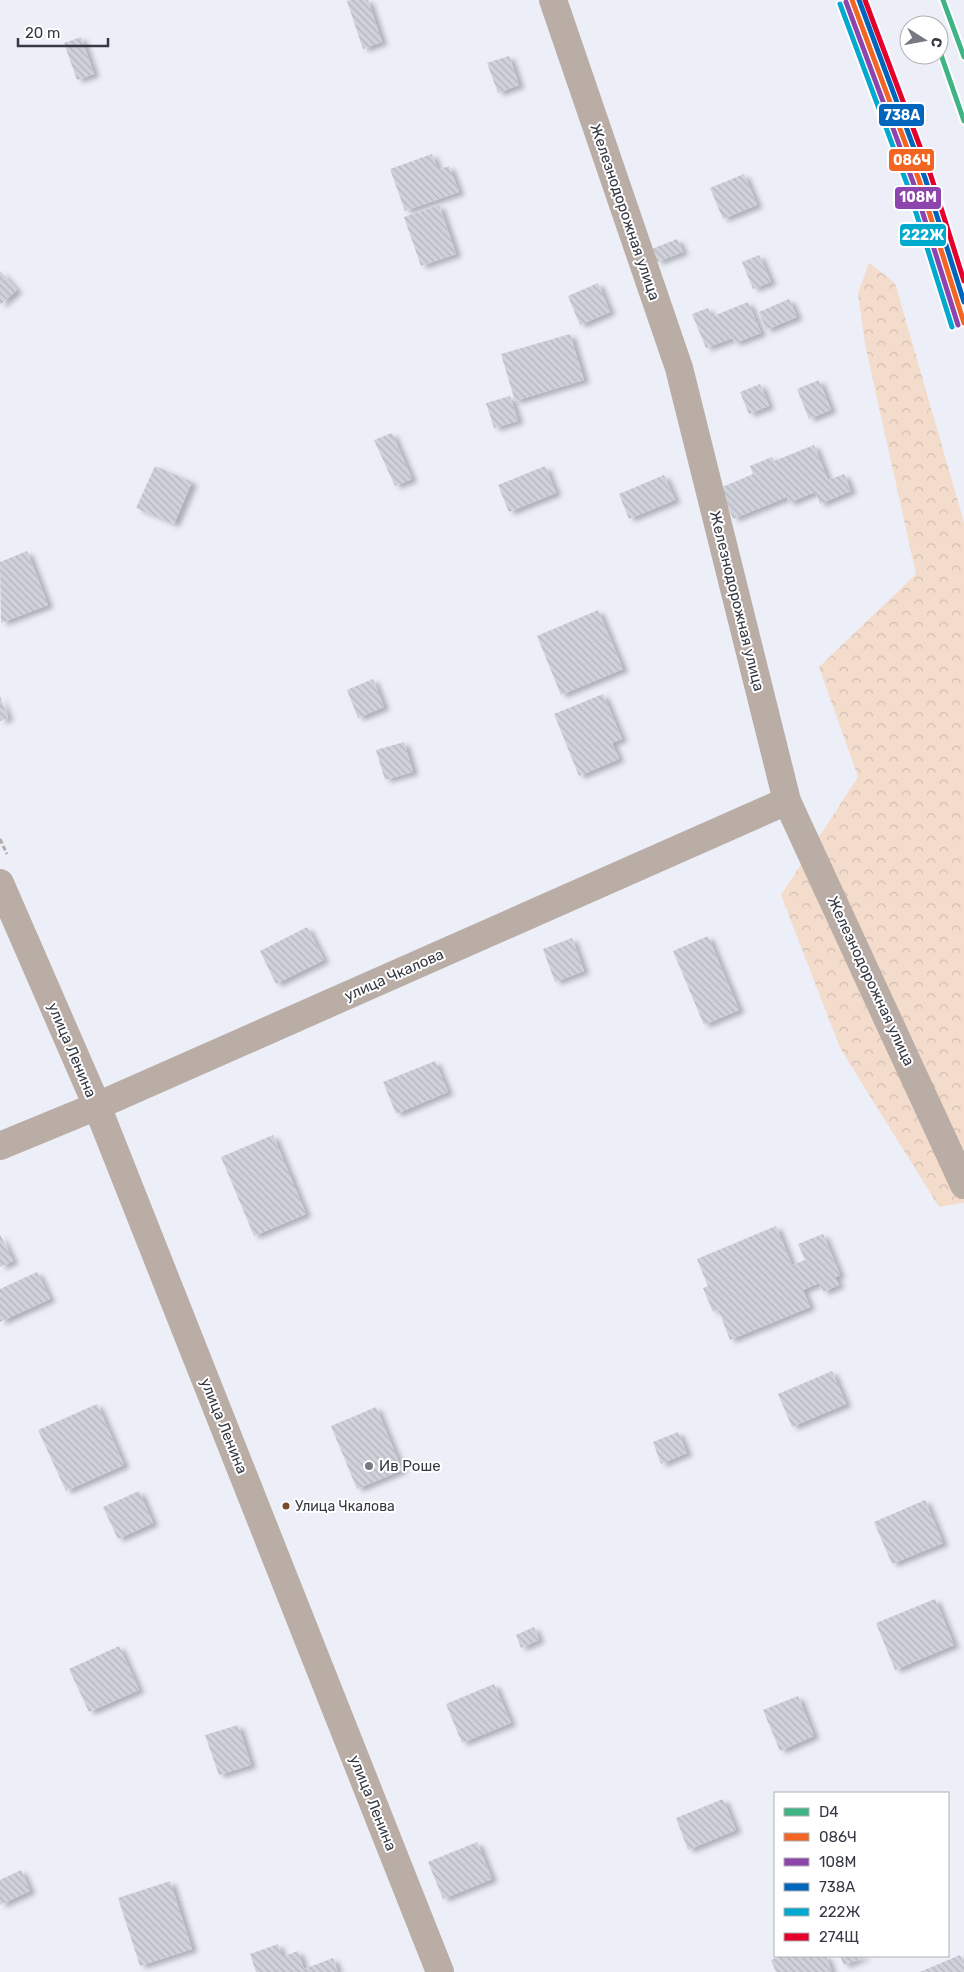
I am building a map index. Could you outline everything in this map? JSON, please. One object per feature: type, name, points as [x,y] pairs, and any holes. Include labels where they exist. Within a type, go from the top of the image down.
[{"type":"street","name":"Железнодорожная улица","points":[[553,0],[679,368],[787,802],[964,1185]]},
{"type":"street","name":"улица Чкалова","points":[[0,1146],[97,1106],[787,802]]},
{"type":"street","name":"улица Ленина","points":[[0,883],[97,1106],[440,1972]]},
{"type":"green space","points":[[869,263],[895,283],[964,522],[964,1203],[939,1207],[840,1048],[781,895],[858,777],[819,667],[916,574],[865,344],[858,293]]},
{"type":"building","points":[[368,0],[382,42],[363,49],[347,1]]},
{"type":"building","points":[[81,37],[94,74],[77,80],[64,43]]},
{"type":"building","points":[[509,56],[519,85],[498,93],[487,63]]},
{"type":"building","points":[[432,154],[438,170],[449,166],[459,192],[405,211],[390,169]]},
{"type":"building","points":[[744,174],[757,205],[723,219],[710,188]]},
{"type":"building","points":[[439,205],[456,254],[421,266],[404,217]]},
{"type":"building","points":[[677,239],[683,252],[657,262],[652,249]]},
{"type":"building","points":[[759,255],[771,282],[753,289],[742,262]]},
{"type":"building","points":[[0,271],[17,290],[0,305]]},
{"type":"building","points":[[598,283],[610,312],[580,325],[568,296]]},
{"type":"building","points":[[789,299],[797,317],[766,330],[759,312]]},
{"type":"building","points":[[748,302],[761,333],[735,343],[733,338],[706,348],[692,314],[708,308],[711,317]]},
{"type":"building","points":[[570,334],[584,380],[515,401],[501,354]]},
{"type":"building","points":[[819,380],[831,410],[809,419],[797,389]]},
{"type":"building","points":[[760,384],[769,406],[749,414],[740,392]]},
{"type":"building","points":[[510,396],[518,421],[494,428],[486,403]]},
{"type":"building","points":[[392,433],[412,479],[395,486],[374,440]]},
{"type":"building","points":[[814,445],[828,480],[844,474],[851,491],[820,504],[815,492],[789,503],[787,497],[733,519],[720,488],[753,474],[750,466],[772,457],[774,461]]},
{"type":"building","points":[[155,466],[192,482],[174,524],[136,508]]},
{"type":"building","points":[[545,466],[556,493],[509,512],[498,485]]},
{"type":"building","points":[[664,475],[675,500],[629,519],[619,494]]},
{"type":"building","points":[[27,551],[48,605],[1,623],[0,562]]},
{"type":"building","points":[[598,610],[623,669],[561,695],[537,636]]},
{"type":"building","points":[[373,679],[384,707],[358,718],[347,690]]},
{"type":"building","points":[[603,694],[622,739],[612,743],[619,759],[579,776],[554,714]]},
{"type":"building","points":[[0,696],[8,718],[0,721]]},
{"type":"building","points":[[404,742],[413,772],[385,780],[376,750]]},
{"type":"building","points":[[307,927],[324,960],[276,984],[260,951]]},
{"type":"building","points":[[708,936],[739,1010],[704,1025],[673,951]]},
{"type":"building","points":[[572,938],[584,971],[555,982],[543,949]]},
{"type":"building","points":[[435,1061],[448,1092],[396,1114],[383,1082]]},
{"type":"building","points":[[273,1135],[306,1214],[254,1236],[221,1157]]},
{"type":"building","points":[[776,1226],[792,1265],[805,1260],[798,1244],[823,1234],[840,1275],[835,1277],[839,1285],[823,1292],[819,1283],[803,1290],[810,1307],[730,1340],[718,1309],[713,1312],[703,1288],[708,1286],[697,1259]]},
{"type":"building","points":[[0,1234],[13,1261],[0,1267]]},
{"type":"building","points":[[37,1272],[50,1299],[0,1322],[0,1289]]},
{"type":"building","points":[[832,1371],[846,1404],[792,1427],[778,1394]]},
{"type":"building","points":[[97,1404],[124,1465],[66,1491],[38,1430]]},
{"type":"building","points":[[376,1407],[402,1470],[357,1489],[331,1426]]},
{"type":"building","points":[[678,1432],[687,1453],[661,1464],[653,1442]]},
{"type":"building","points":[[139,1491],[153,1523],[118,1539],[103,1507]]},
{"type":"building","points":[[925,1500],[943,1543],[892,1564],[874,1522]]},
{"type":"building","points":[[935,1599],[954,1645],[895,1670],[876,1623]]},
{"type":"building","points":[[534,1627],[539,1640],[521,1648],[516,1635]]},
{"type":"building","points":[[119,1646],[139,1690],[89,1712],[69,1669]]},
{"type":"building","points":[[494,1684],[511,1723],[462,1743],[446,1704]]},
{"type":"building","points":[[798,1696],[814,1736],[780,1751],[763,1710]]},
{"type":"building","points":[[238,1725],[251,1765],[219,1775],[205,1735]]},
{"type":"building","points":[[723,1799],[736,1830],[688,1850],[676,1818]]},
{"type":"building","points":[[477,1842],[492,1879],[443,1899],[428,1862]]},
{"type":"building","points":[[21,1870],[30,1891],[0,1905],[0,1880]]},
{"type":"building","points":[[170,1881],[192,1949],[140,1966],[118,1898]]},
{"type":"building","points":[[278,1944],[282,1957],[298,1951],[304,1969],[333,1958],[338,1972],[256,1972],[250,1954]]},
{"type":"building","points":[[960,1955],[964,1964],[964,1972],[920,1972]]},
{"type":"building","points":[[778,1957],[826,1957],[832,1972],[776,1972],[771,1960]]},
{"type":"building","points":[[840,1957],[864,1957],[844,1965]]},
{"type":"transit line","name":"086Ч","points":[[852,0],[919,180],[964,323]]},
{"type":"transit line","name":"738А","points":[[859,0],[925,178],[964,302]]},
{"type":"transit line","name":"274Щ","points":[[865,0],[931,176],[964,281]]},
{"type":"transit line","name":"D4","points":[[943,0],[964,57]]},
{"type":"transit line","name":"108М","points":[[846,2],[913,182],[958,325]]},
{"type":"transit line","name":"222Ж","points":[[840,4],[907,184],[952,327]]},
{"type":"transit line","name":"D4","points":[[945,65],[964,121]]},
{"type":"place","name":"Ив Роше","points":[[369,1466]]},
{"type":"place","name":"Улица Чкалова","points":[[286,1506]]}]
